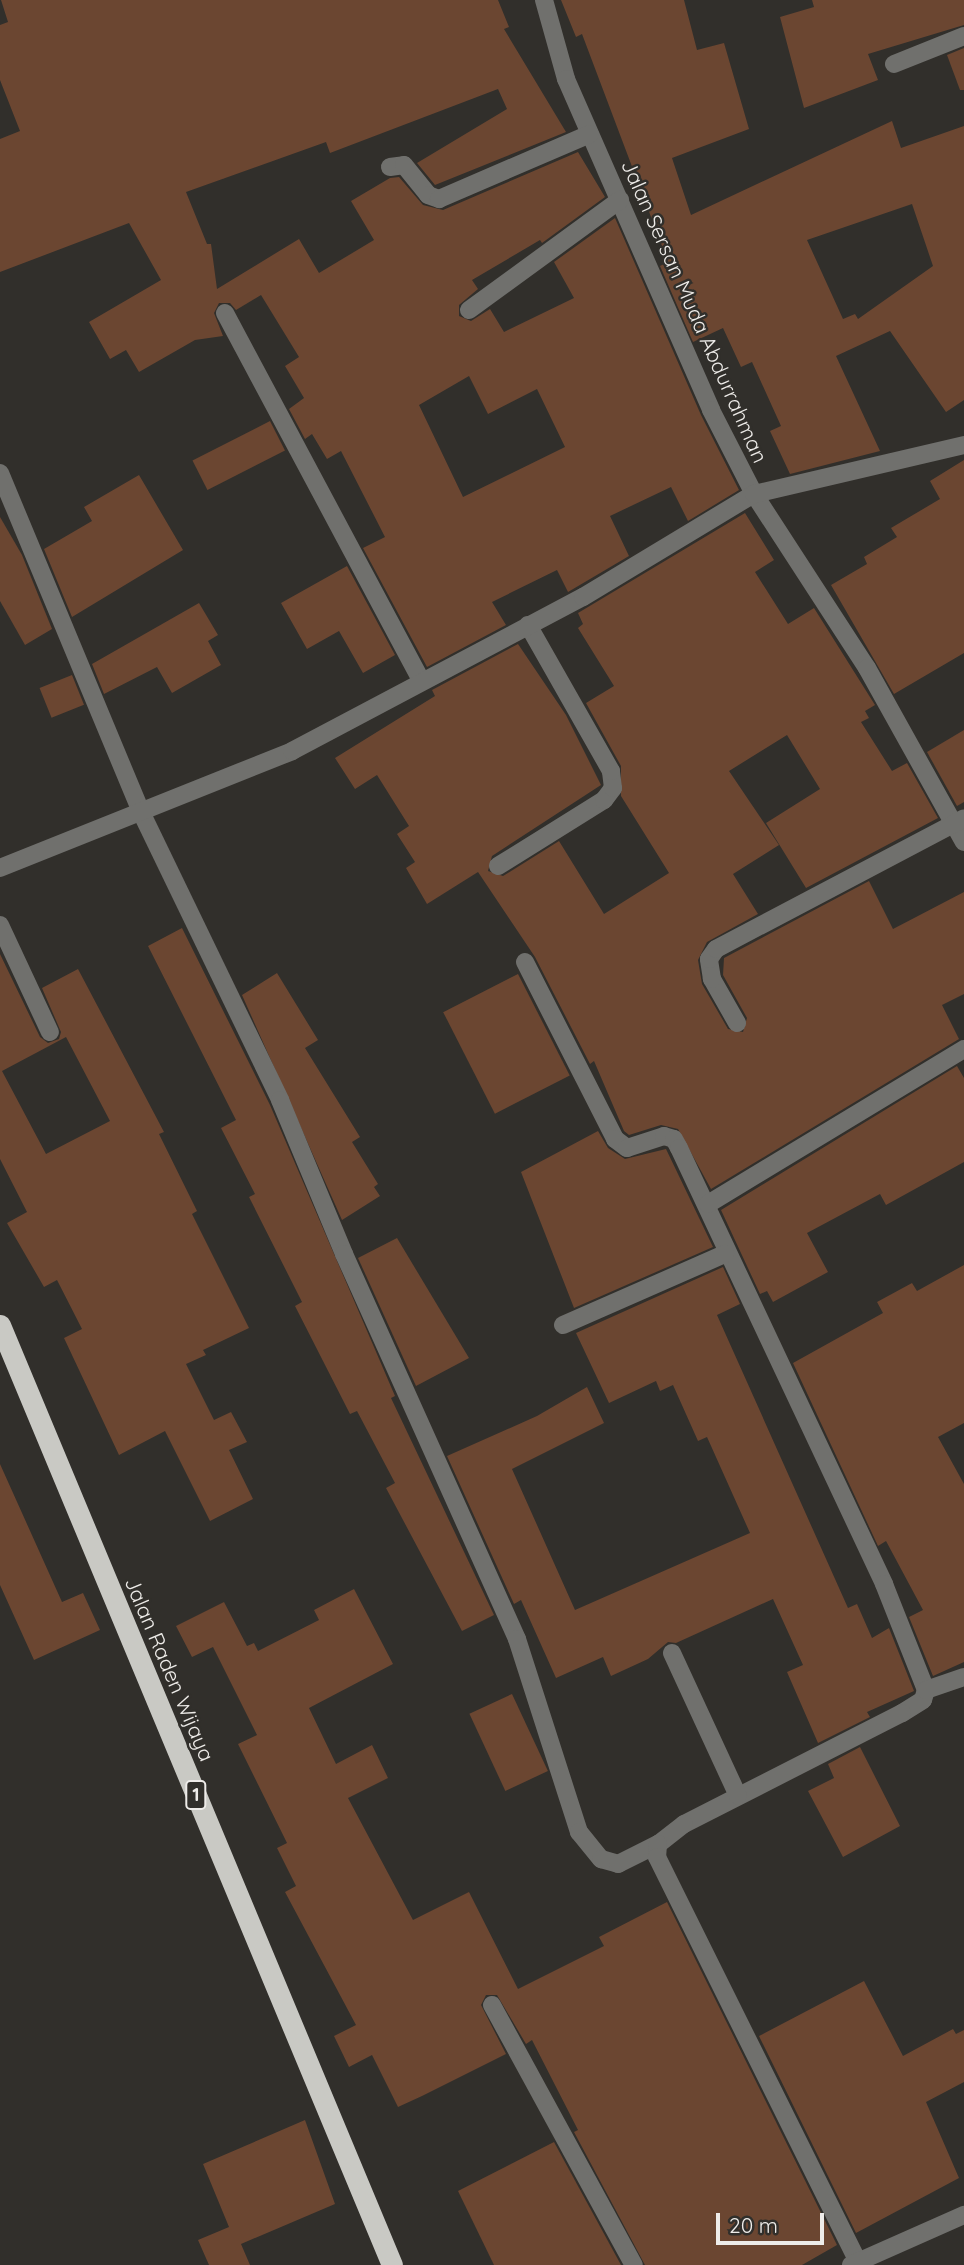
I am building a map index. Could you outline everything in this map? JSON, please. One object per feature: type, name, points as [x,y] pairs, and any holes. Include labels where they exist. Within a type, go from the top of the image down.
[{"type":"highway","name":"Jalan Raden Wijaya","points":[[0,1325],[393,2265]]},
{"type":"street","name":"Jalan Sersan Muda Abdurrahman","points":[[544,0],[566,79],[711,411],[754,494],[867,668],[959,820],[964,842]]},
{"type":"street","points":[[894,64],[964,36]]},
{"type":"street","points":[[390,167],[404,165],[428,195],[439,199],[590,134]]},
{"type":"street","points":[[469,310],[620,200]]},
{"type":"street","points":[[225,313],[421,680]]},
{"type":"street","points":[[0,868],[292,751],[421,680],[583,597],[754,494],[964,445]]},
{"type":"street","points":[[0,473],[141,812],[263,1070],[280,1100],[344,1254],[517,1639],[579,1832],[601,1859],[618,1864],[658,1844],[738,1796],[902,1713],[923,1700],[926,1690],[884,1584],[725,1254],[708,1204],[674,1139],[664,1136],[627,1148],[615,1139],[525,962]]},
{"type":"street","points":[[498,866],[604,800],[613,788],[611,771],[528,625]]},
{"type":"street","points":[[737,1023],[712,979],[709,959],[716,949],[959,820]]},
{"type":"street","points":[[0,925],[50,1032]]},
{"type":"street","points":[[708,1204],[964,1049]]},
{"type":"street","points":[[563,1325],[725,1254]]},
{"type":"street","points":[[672,1653],[738,1796]]},
{"type":"street","points":[[926,1690],[964,1676]]},
{"type":"street","points":[[658,1844],[657,1857],[855,2264],[964,2215]]},
{"type":"street","points":[[492,2005],[634,2265]]},
{"type":"building","points":[[1,0],[498,0],[509,27],[504,29],[566,132],[435,185],[417,163],[507,109],[498,89],[330,153],[326,142],[186,192],[207,244],[211,244],[217,289],[299,239],[319,273],[374,240],[351,201],[390,178],[399,177],[423,205],[443,210],[578,152],[605,197],[542,243],[540,240],[472,280],[478,289],[459,305],[459,316],[471,321],[490,309],[504,332],[574,298],[554,262],[615,218],[701,415],[739,490],[688,521],[671,487],[610,516],[629,556],[568,592],[557,570],[492,602],[506,625],[427,667],[363,548],[385,537],[341,451],[327,459],[312,434],[305,439],[289,409],[304,398],[285,366],[299,357],[261,295],[236,310],[230,303],[219,303],[214,313],[223,336],[195,340],[139,372],[126,350],[110,359],[89,322],[161,280],[129,223],[0,272],[0,139],[20,131],[0,80],[0,25],[8,22]],"holes":[[[469,376],[488,414],[537,389],[565,447],[463,497],[419,405]]]},
{"type":"building","points":[[561,0],[684,0],[697,50],[724,43],[749,129],[672,158],[691,215],[892,121],[901,148],[964,126],[964,400],[946,412],[890,331],[836,356],[880,451],[790,474],[770,431],[781,426],[752,362],[741,367],[723,328],[693,342],[660,266],[668,262],[582,34],[576,37]],"holes":[[[912,204],[933,266],[858,319],[855,314],[843,319],[807,240]]]},
{"type":"building","points":[[812,0],[964,0],[964,25],[868,54],[878,80],[804,108],[780,17],[814,7]]},
{"type":"building","points":[[964,48],[964,90],[960,90],[947,55]]},
{"type":"building","points":[[270,421],[285,450],[207,490],[192,460]]},
{"type":"building","points":[[964,460],[964,653],[894,694],[831,585],[867,564],[864,557],[897,537],[891,528],[940,499],[930,481]]},
{"type":"building","points":[[139,475],[183,550],[72,617],[44,549],[92,521],[84,507]]},
{"type":"building","points":[[745,513],[774,560],[755,572],[788,624],[814,608],[875,705],[865,711],[869,718],[861,722],[892,771],[907,763],[938,818],[806,888],[766,823],[820,789],[787,735],[729,771],[779,845],[733,874],[758,914],[707,942],[698,960],[702,984],[728,1029],[743,1032],[747,1018],[723,975],[724,958],[869,881],[893,929],[964,892],[964,994],[942,1005],[959,1039],[711,1189],[678,1129],[661,1125],[629,1135],[624,1131],[594,1061],[590,1064],[535,957],[478,872],[427,904],[406,868],[415,862],[397,834],[409,826],[377,775],[355,789],[335,758],[435,696],[432,690],[518,644],[566,715],[601,785],[492,856],[488,871],[503,876],[559,841],[604,914],[669,873],[621,796],[621,766],[586,703],[614,686],[578,628],[583,624],[578,613]]},
{"type":"building","points":[[0,517],[22,555],[52,629],[25,645],[0,601]]},
{"type":"building","points":[[347,566],[395,655],[363,673],[339,631],[307,649],[281,603]]},
{"type":"building","points":[[199,603],[218,635],[208,641],[221,665],[172,693],[157,667],[104,694],[92,664]]},
{"type":"building","points":[[72,675],[84,705],[52,718],[40,688]]},
{"type":"building","points":[[964,730],[964,802],[957,806],[927,752]]},
{"type":"building","points":[[182,928],[270,1105],[395,1396],[391,1398],[494,1615],[462,1631],[386,1488],[395,1483],[357,1411],[350,1414],[295,1306],[302,1302],[249,1197],[255,1194],[221,1128],[236,1120],[148,946]]},
{"type":"building","points":[[0,954],[40,1037],[48,1043],[59,1039],[61,1032],[42,988],[78,969],[164,1132],[159,1134],[197,1211],[192,1214],[249,1328],[203,1350],[206,1355],[186,1364],[214,1420],[231,1412],[247,1442],[229,1450],[253,1499],[210,1521],[165,1431],[119,1455],[64,1338],[82,1329],[57,1280],[44,1287],[7,1223],[27,1212],[0,1159]],"holes":[[[66,1037],[110,1121],[46,1154],[2,1071]]]},
{"type":"building","points":[[277,973],[318,1040],[305,1048],[360,1137],[352,1142],[378,1184],[374,1187],[380,1196],[342,1220],[242,995]]},
{"type":"building","points":[[518,974],[570,1076],[495,1114],[443,1012]]},
{"type":"building","points":[[957,1066],[964,1078],[964,1162],[886,1205],[880,1194],[807,1233],[828,1272],[773,1302],[767,1291],[760,1294],[721,1210]]},
{"type":"building","points":[[598,1131],[608,1148],[625,1159],[666,1149],[713,1247],[574,1308],[521,1172]]},
{"type":"building","points":[[397,1238],[469,1358],[416,1386],[358,1258]]},
{"type":"building","points":[[964,1265],[964,1423],[938,1437],[964,1484],[964,1662],[933,1676],[909,1617],[923,1610],[886,1541],[878,1546],[793,1363],[883,1313],[877,1302],[912,1283],[917,1291]]},
{"type":"building","points":[[723,1267],[740,1304],[717,1315],[848,1608],[857,1604],[872,1638],[889,1628],[914,1691],[867,1712],[870,1717],[818,1743],[787,1672],[803,1665],[773,1599],[676,1643],[668,1642],[648,1659],[611,1676],[603,1657],[556,1678],[521,1600],[514,1604],[447,1456],[537,1416],[587,1387],[604,1423],[512,1469],[575,1610],[750,1533],[707,1437],[698,1441],[673,1385],[660,1391],[656,1381],[609,1403],[576,1333]]},
{"type":"building","points":[[0,1464],[62,1602],[83,1593],[100,1630],[34,1660],[0,1585]]},
{"type":"building","points":[[354,1589],[393,1664],[309,1708],[336,1764],[372,1745],[388,1778],[348,1798],[413,1920],[469,1892],[518,1989],[604,1946],[599,1937],[667,1902],[837,2245],[802,2265],[645,2265],[574,2132],[578,2130],[532,2040],[526,2044],[497,1995],[486,1995],[481,2005],[506,2054],[422,2096],[398,2107],[372,2055],[349,2067],[334,2036],[356,2025],[285,1892],[296,1886],[277,1848],[287,1843],[238,1744],[257,1735],[213,1647],[192,1657],[176,1626],[224,1602],[247,1646],[254,1643],[258,1651],[319,1620],[314,1610]]},
{"type":"building","points":[[512,1694],[548,1771],[505,1791],[469,1714]]},
{"type":"building","points":[[860,1747],[900,1826],[843,1857],[808,1791],[834,1778],[828,1764]]},
{"type":"building","points":[[864,1981],[903,2056],[953,2029],[956,2034],[964,2030],[964,2082],[926,2102],[959,2178],[856,2233],[759,2036]]},
{"type":"building","points":[[305,2120],[335,2204],[241,2244],[250,2265],[209,2265],[198,2240],[229,2227],[203,2164]]},
{"type":"building","points":[[554,2142],[621,2265],[494,2265],[458,2191]]}]
